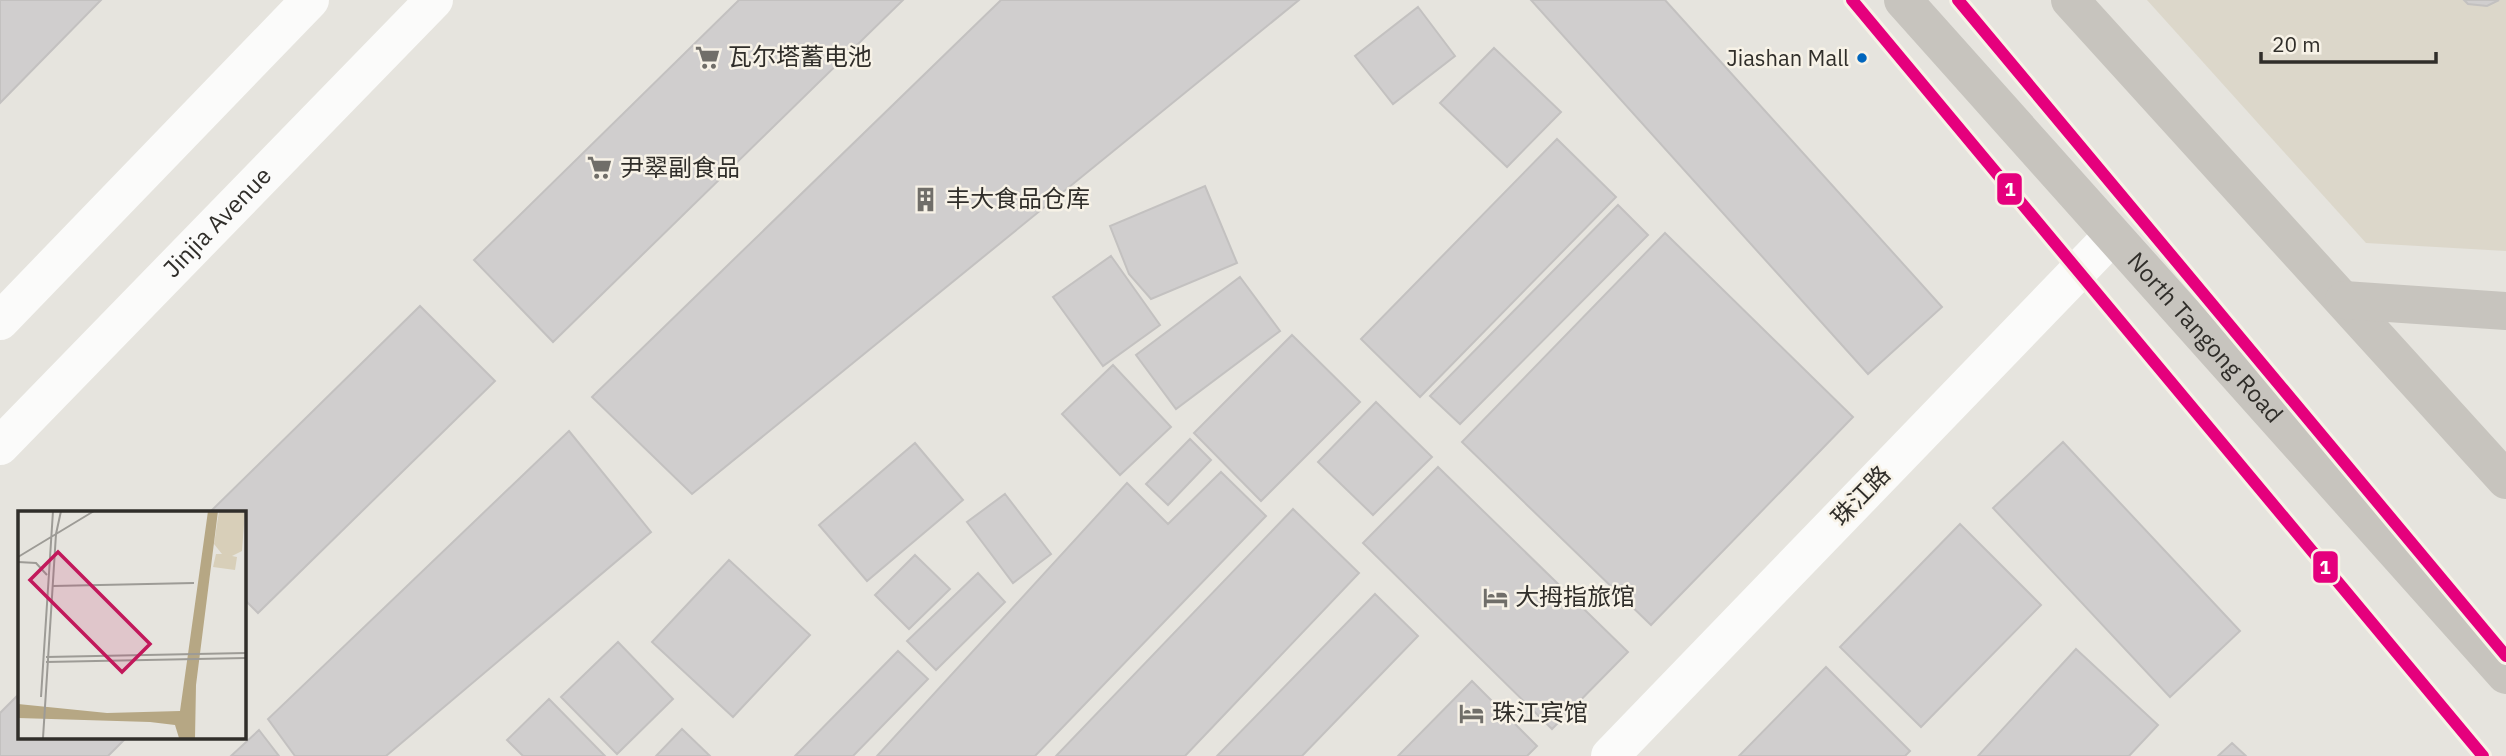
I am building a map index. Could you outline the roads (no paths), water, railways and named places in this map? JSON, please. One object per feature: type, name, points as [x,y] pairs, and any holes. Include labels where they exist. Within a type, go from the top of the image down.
[{"type":"main road","name":"North Tangong Road","points":[[1903,0],[2506,675]]},
{"type":"main road","points":[[2070,0],[2506,480]]},
{"type":"main road","points":[[2344,300],[2506,311]]},
{"type":"street","points":[[0,321],[310,0]]},
{"type":"street","name":"Jinjia Avenue","points":[[0,446],[434,0]]},
{"type":"street","name":"珠江路","points":[[1610,756],[2112,236]]},
{"type":"place","name":"瓦尔塔蓄电池","points":[[708,57]]},
{"type":"place","name":"Jiashan Mall","points":[[1862,58]]},
{"type":"place","name":"尹翠副食品","points":[[600,168]]},
{"type":"place","name":"丰大食品仓库","points":[[926,199]]},
{"type":"place","name":"大拇指旅馆","points":[[1495,597]]},
{"type":"place","name":"珠江宾馆","points":[[1472,713]]}]
